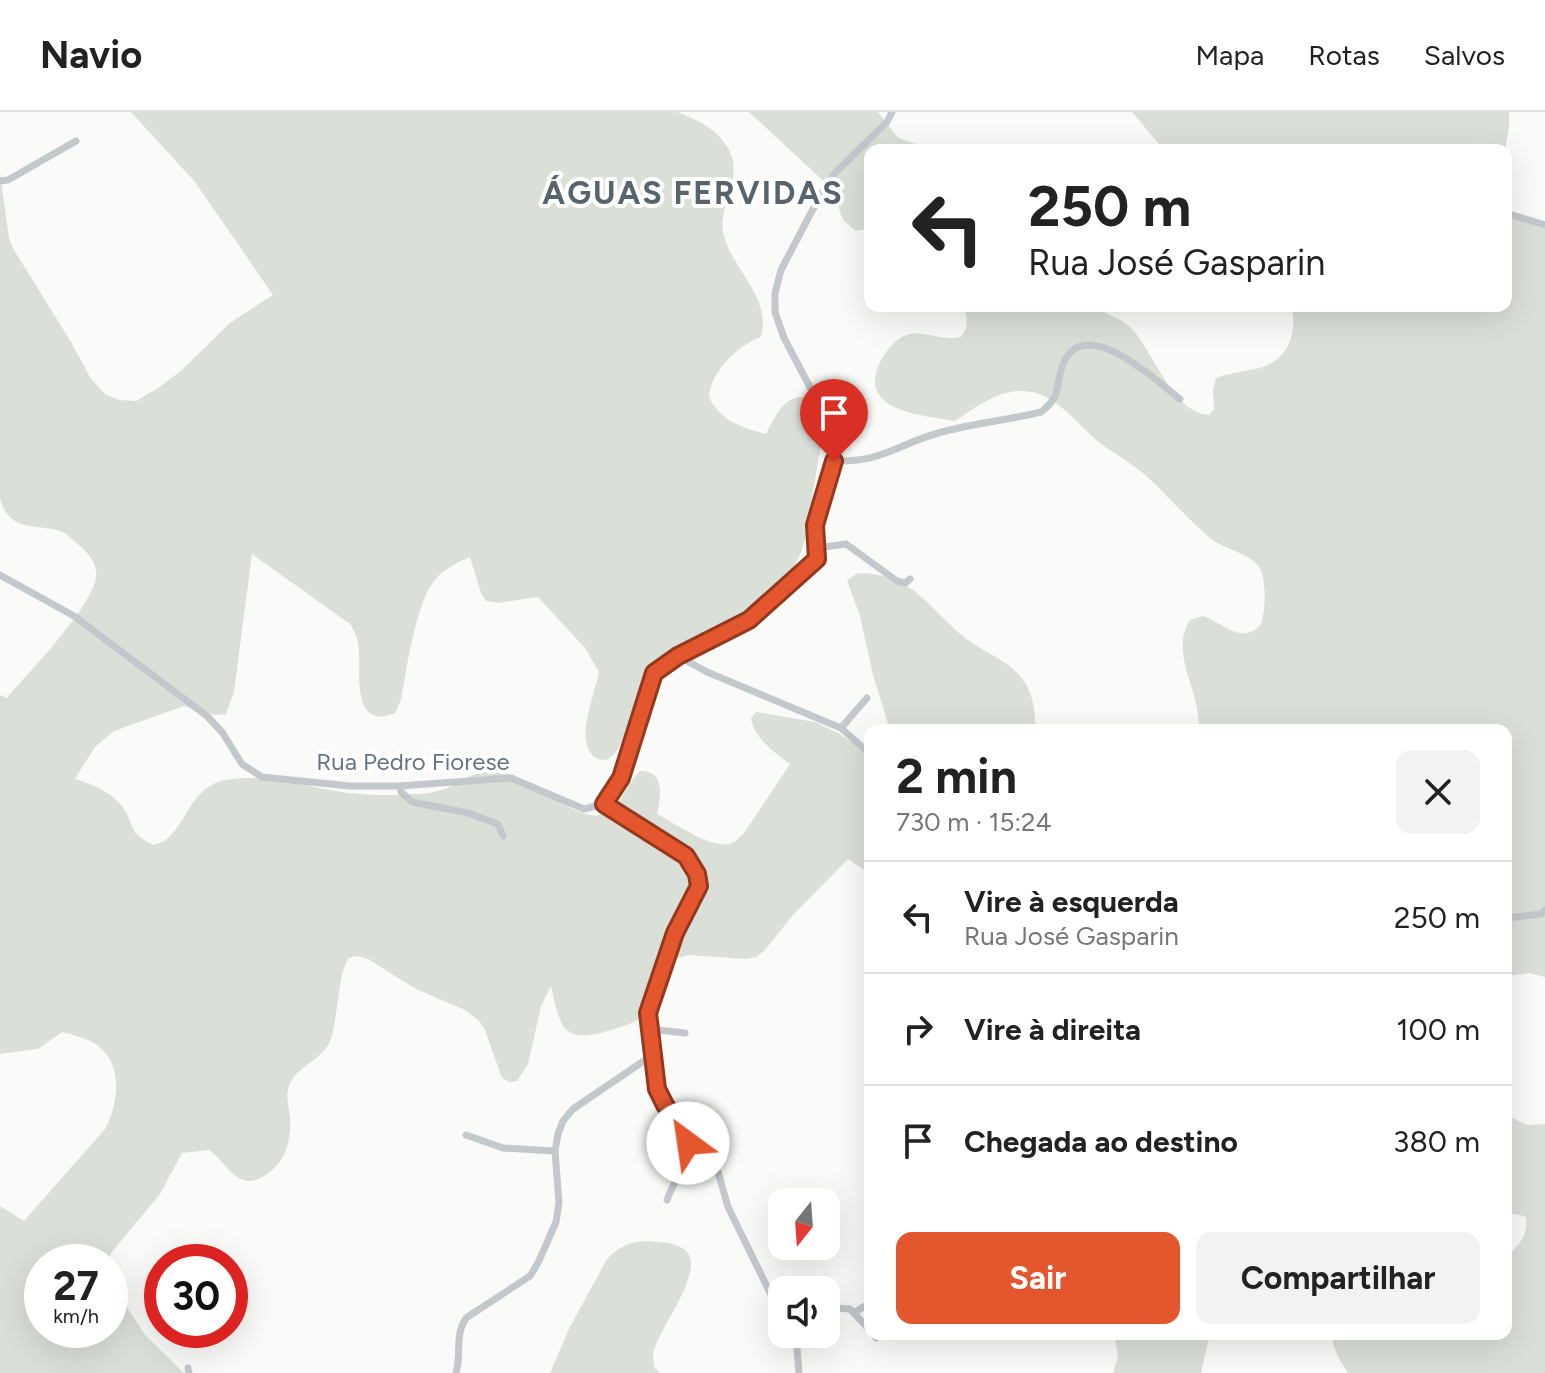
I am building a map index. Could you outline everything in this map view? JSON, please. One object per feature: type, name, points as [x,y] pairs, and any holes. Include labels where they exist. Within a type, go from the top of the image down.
[{"type":"street","points":[[865,144],[887,122],[892,112]]},
{"type":"street","points":[[0,181],[8,180],[76,141]]},
{"type":"street","points":[[689,1157],[684,1132],[657,1089],[648,1013],[675,933],[699,886],[697,874],[686,856],[604,804],[621,778],[654,673],[678,656],[749,620],[817,559],[815,525],[834,461],[835,444],[830,425],[784,338],[775,312],[775,293],[781,270],[823,190],[836,172],[864,145]]},
{"type":"street","points":[[1512,215],[1545,225]]},
{"type":"street","points":[[834,461],[866,460],[932,435],[1041,412],[1053,403],[1059,391],[1064,362],[1075,348],[1089,344],[1106,347],[1123,356],[1180,399]]},
{"type":"street","points":[[817,548],[846,544],[897,581],[905,583],[910,579]]},
{"type":"street","name":"Rua Pedro Fiorese","points":[[0,575],[74,616],[207,716],[222,732],[242,764],[262,777],[400,786],[511,778],[584,809],[604,804]]},
{"type":"street","points":[[678,656],[707,672],[841,728],[864,749]]},
{"type":"street","points":[[841,728],[867,698]]},
{"type":"street","points":[[400,786],[401,792],[412,802],[486,819],[498,824],[503,836]]},
{"type":"street","points":[[1512,917],[1541,914],[1545,910]]},
{"type":"street","points":[[649,1029],[685,1033]]},
{"type":"street","points":[[456,1373],[459,1329],[466,1318],[530,1276],[556,1222],[559,1203],[555,1151],[563,1121],[573,1109],[651,1056]]},
{"type":"street","points":[[677,1121],[705,1137],[718,1165],[728,1207],[768,1288]]},
{"type":"street","points":[[466,1135],[503,1148],[555,1151]]},
{"type":"street","points":[[667,1200],[673,1182],[705,1137]]},
{"type":"street","points":[[855,1312],[864,1307]]},
{"type":"street","points":[[840,1308],[855,1312],[864,1323]]},
{"type":"street","points":[[797,1348],[799,1373]]},
{"type":"shaded area","points":[[131,112],[678,112],[694,119],[715,132],[730,152],[733,174],[723,215],[724,236],[757,297],[763,323],[761,337],[735,353],[720,369],[709,397],[726,418],[766,434],[780,410],[792,399],[808,397],[818,401],[821,410],[821,440],[801,552],[789,576],[763,609],[732,636],[654,671],[646,680],[622,742],[615,754],[606,760],[596,758],[586,742],[587,718],[599,672],[585,648],[538,597],[499,603],[486,601],[470,557],[442,573],[428,591],[413,638],[401,700],[395,713],[381,717],[365,708],[360,687],[358,646],[350,624],[252,554],[234,692],[226,714],[214,715],[184,706],[114,731],[95,747],[75,779],[100,789],[116,800],[126,812],[135,832],[153,845],[172,834],[192,804],[209,786],[236,778],[268,779],[348,793],[398,795],[438,791],[490,771],[520,779],[567,806],[594,815],[612,809],[640,771],[648,772],[657,779],[660,792],[657,814],[702,839],[728,844],[744,833],[790,764],[757,733],[751,719],[756,712],[815,722],[864,750],[864,870],[848,859],[756,957],[689,955],[674,959],[649,1010],[626,1025],[586,1036],[575,1035],[562,1024],[551,986],[541,1006],[528,1064],[517,1081],[509,1082],[502,1078],[485,1030],[465,1010],[416,989],[368,959],[357,956],[349,958],[342,974],[330,1041],[321,1054],[297,1073],[289,1086],[288,1143],[282,1158],[271,1171],[256,1180],[244,1180],[232,1173],[209,1150],[182,1153],[160,1194],[118,1244],[24,1244],[24,1348],[128,1348],[128,1309],[144,1333],[144,1348],[158,1348],[184,1373],[0,1373],[0,1206],[24,1221],[105,1129],[113,1109],[116,1086],[112,1064],[106,1054],[94,1043],[71,1034],[62,1032],[38,1049],[0,1054],[0,695],[7,698],[58,640],[91,592],[96,573],[90,556],[68,535],[16,522],[4,509],[0,498],[0,173],[9,238],[14,250],[91,379],[106,395],[136,401],[158,388],[182,370],[230,323],[273,295],[195,182]]},
{"type":"shaded area","points":[[749,112],[878,112],[898,138],[916,144],[864,144],[864,229],[856,231],[843,220],[832,189]]},
{"type":"shaded area","points":[[1132,112],[1509,112],[1506,144],[1159,144]]},
{"type":"shaded area","points":[[1512,214],[1545,223],[1545,977],[1529,973],[1512,975],[1512,724],[1198,724],[1196,702],[1184,660],[1184,633],[1190,620],[1203,616],[1236,632],[1247,633],[1257,628],[1263,617],[1265,593],[1263,576],[1257,564],[1210,538],[1144,474],[1095,439],[1050,399],[1032,392],[1011,392],[982,404],[955,421],[896,408],[877,391],[875,379],[885,354],[902,337],[919,333],[961,337],[967,322],[965,312],[1102,312],[1132,329],[1174,393],[1184,403],[1209,415],[1214,409],[1216,378],[1260,368],[1278,358],[1291,338],[1292,312],[1512,312]]},
{"type":"shaded area","points":[[858,573],[878,575],[909,587],[971,642],[1016,671],[1031,695],[1035,724],[888,724],[860,616],[847,580]]},
{"type":"shaded area","points":[[1512,1118],[1527,1125],[1545,1124],[1545,1373],[1348,1373],[1333,1340],[1512,1340],[1512,1252],[1525,1233],[1526,1217],[1512,1214]]},
{"type":"shaded area","points":[[642,1241],[675,1245],[685,1250],[690,1259],[686,1285],[653,1354],[654,1367],[660,1373],[550,1373],[570,1327],[607,1259],[623,1247]]},
{"type":"shaded area","points":[[1115,1340],[1209,1340],[1201,1373],[1113,1373],[1118,1356]]},
{"type":"district","name":"ÁGUAS FERVIDAS","points":[[693,193]]},
{"type":"route","points":[[688,1143],[657,1089],[648,1013],[675,933],[699,886],[697,874],[686,856],[604,804],[621,778],[654,673],[678,656],[749,620],[817,559],[815,525],[834,461]]}]
